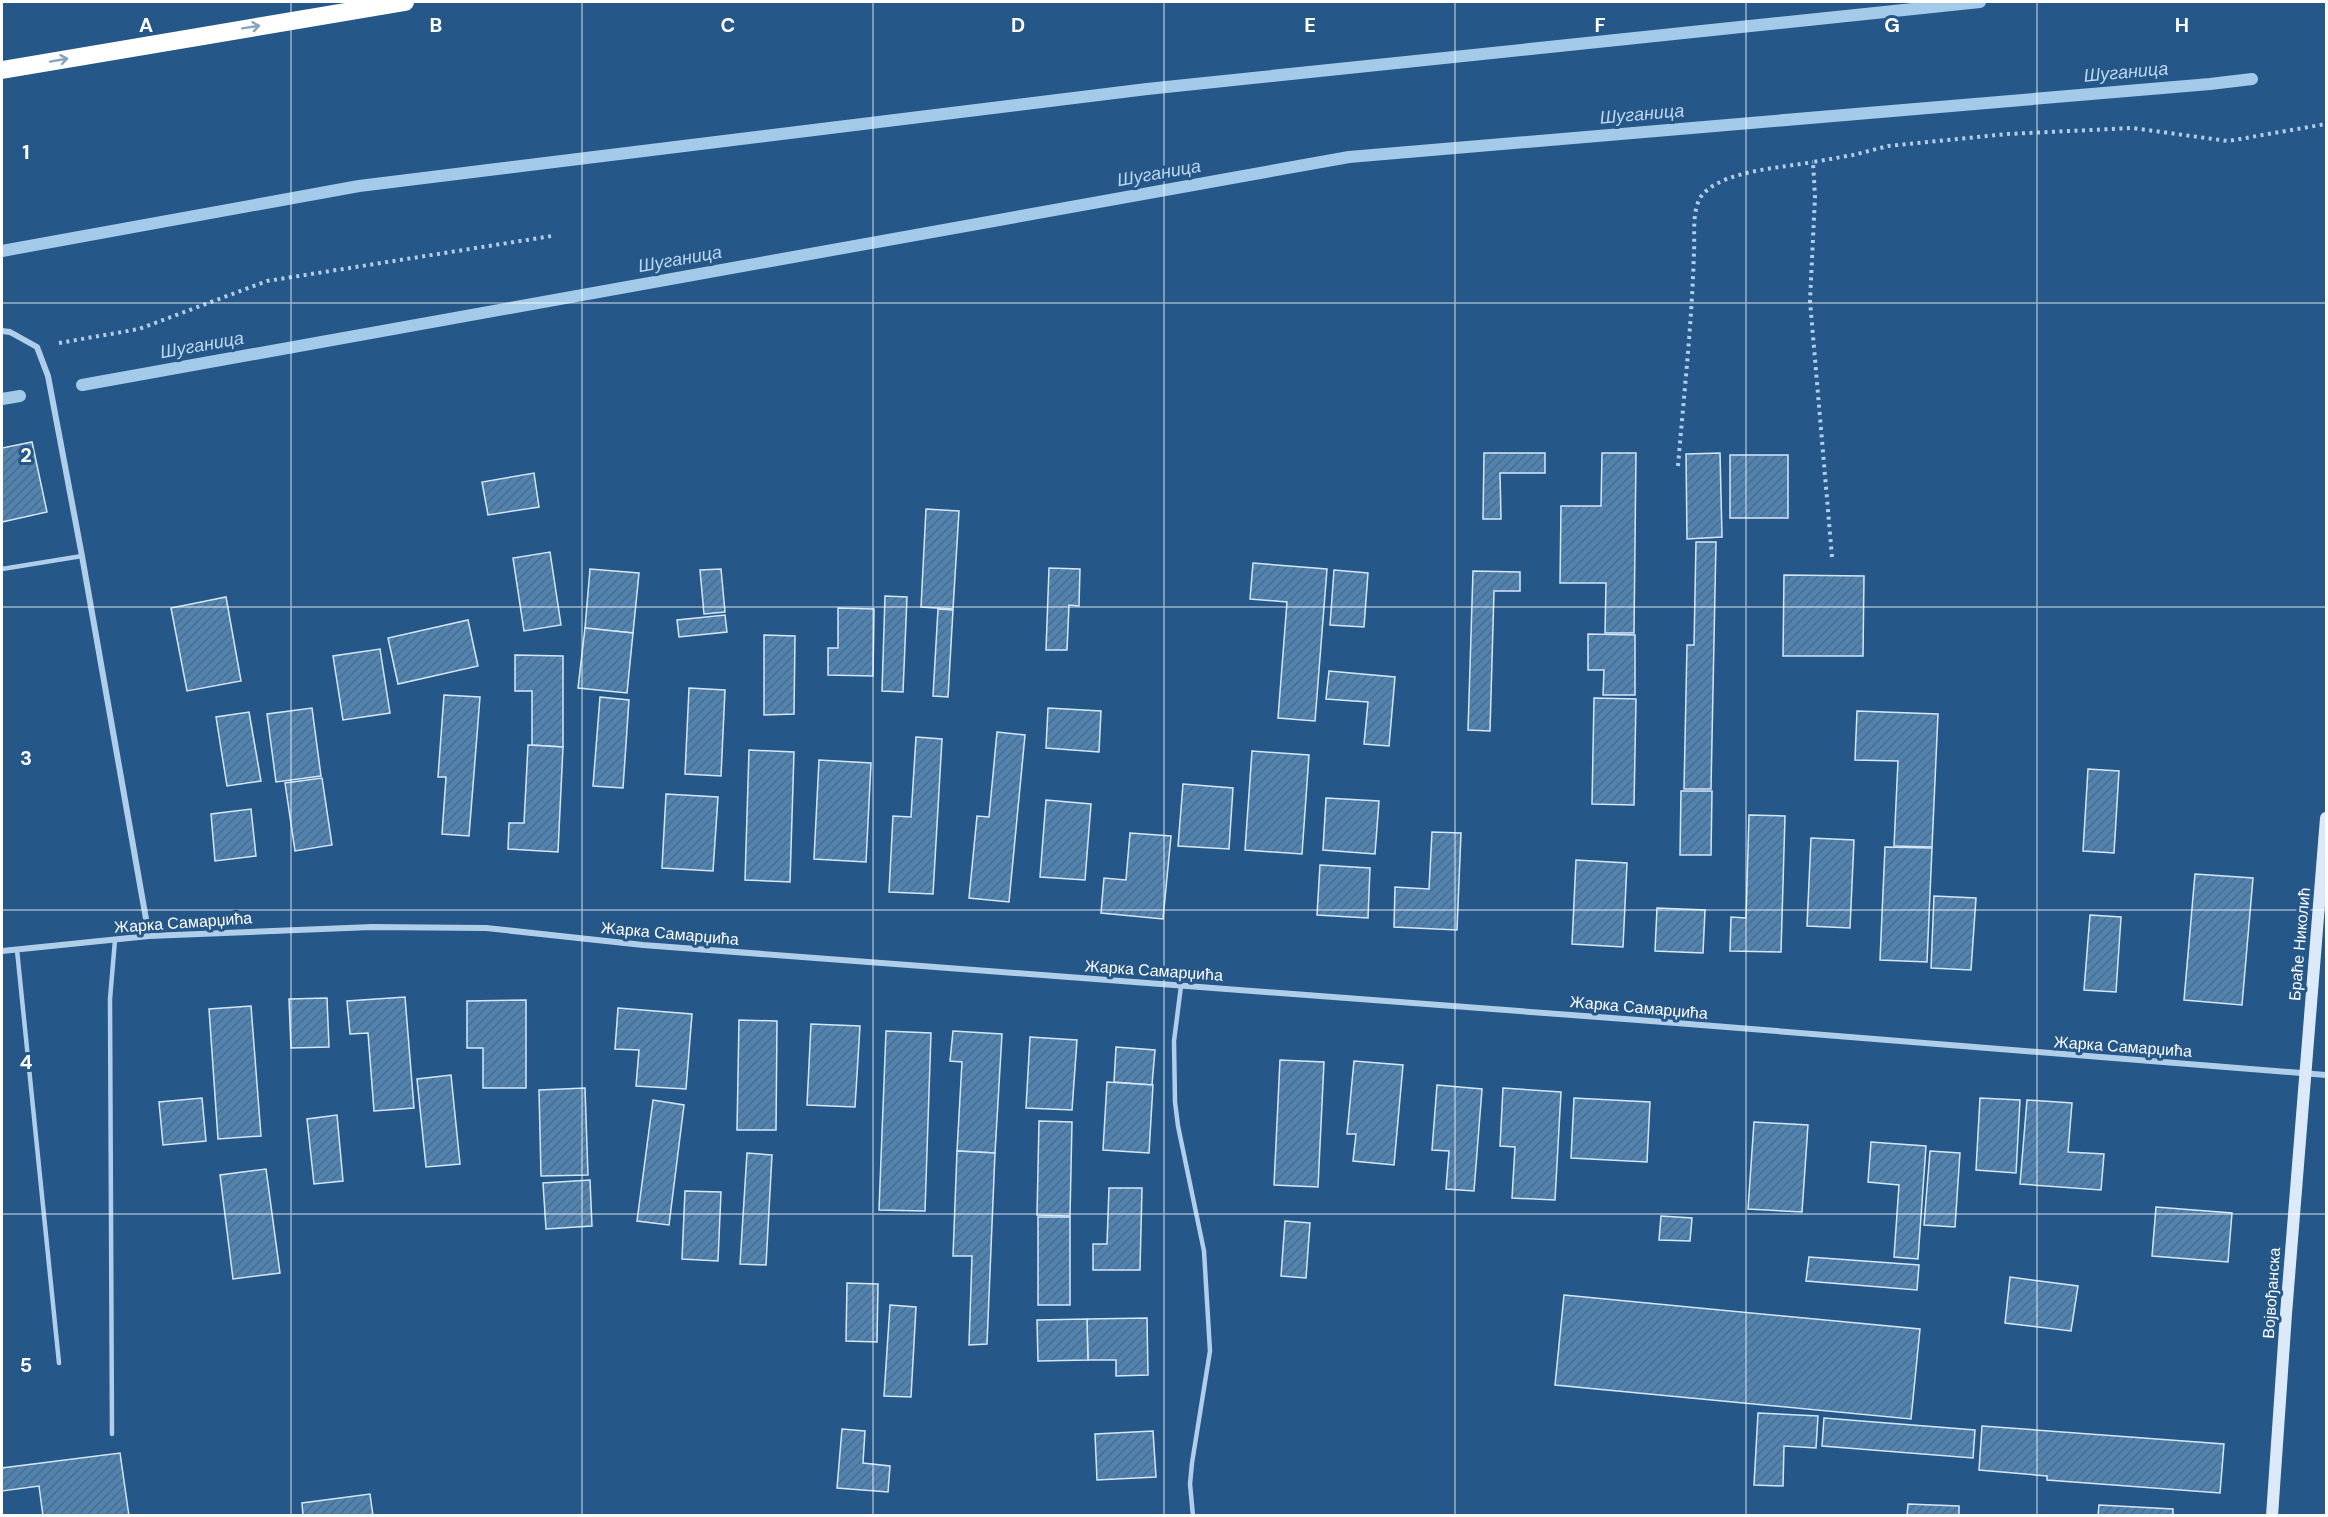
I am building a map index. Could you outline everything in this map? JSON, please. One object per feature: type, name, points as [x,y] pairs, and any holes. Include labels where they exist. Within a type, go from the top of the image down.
[{"type":"highway","points":[[2,70],[405,2]]},
{"type":"main road","name":"Браће Николић","points":[[2305,1073],[2326,818]]},
{"type":"main road","name":"Војвођанска","points":[[2272,1515],[2305,1073]]},
{"type":"street","points":[[2,332],[10,332],[37,347],[48,376],[149,936]]},
{"type":"street","name":"Жарка Самарџића","points":[[2,951],[149,936],[311,928],[486,928],[643,945],[2326,1075]]},
{"type":"lane","points":[[2,569],[82,556]]},
{"type":"lane","points":[[112,1434],[110,999],[116,940]]},
{"type":"lane","points":[[17,950],[59,1363]]},
{"type":"lane","points":[[1181,986],[1174,1041],[1175,1102],[1204,1251],[1210,1351],[1192,1462],[1190,1484],[1193,1515]]},
{"type":"path","points":[[1678,466],[1693,290],[1695,212],[1702,194],[1715,184],[1732,177],[1853,155],[1888,146],[2007,134],[2132,128],[2228,141],[2326,124]]},
{"type":"path","points":[[1813,162],[1815,198],[1810,301],[1832,557]]},
{"type":"path","points":[[37,347],[139,329],[267,280],[552,236]]},
{"type":"building","points":[[32,442],[47,512],[2,522],[2,448]]},
{"type":"building","points":[[1484,453],[1545,453],[1545,473],[1500,473],[1501,519],[1483,519]]},
{"type":"building","points":[[1602,453],[1636,453],[1634,633],[1605,633],[1606,583],[1560,583],[1561,506],[1601,506]]},
{"type":"building","points":[[1720,453],[1722,537],[1687,539],[1686,454]]},
{"type":"building","points":[[1730,455],[1788,455],[1788,518],[1730,518]]},
{"type":"building","points":[[534,473],[539,507],[488,515],[482,482]]},
{"type":"building","points":[[926,509],[959,511],[953,609],[921,607]]},
{"type":"building","points":[[1696,542],[1716,542],[1711,789],[1684,789],[1687,645],[1694,645]]},
{"type":"building","points":[[550,552],[561,625],[524,631],[513,558]]},
{"type":"building","points":[[1253,563],[1327,569],[1315,721],[1278,718],[1287,602],[1250,599]]},
{"type":"building","points":[[1049,568],[1080,569],[1079,606],[1069,605],[1067,650],[1046,650]]},
{"type":"building","points":[[590,569],[639,573],[633,633],[585,628]]},
{"type":"building","points":[[721,569],[725,612],[704,614],[700,570]]},
{"type":"building","points":[[1334,570],[1368,573],[1364,627],[1330,625]]},
{"type":"building","points":[[1473,571],[1520,572],[1520,591],[1494,591],[1490,731],[1468,730]]},
{"type":"building","points":[[1784,575],[1864,576],[1863,656],[1783,656]]},
{"type":"building","points":[[885,596],[907,597],[903,692],[882,691]]},
{"type":"building","points":[[226,597],[241,681],[187,691],[171,608]]},
{"type":"building","points":[[838,608],[874,609],[873,676],[828,675],[828,648],[838,648]]},
{"type":"building","points":[[938,609],[953,610],[948,697],[933,696]]},
{"type":"building","points":[[725,615],[727,632],[679,637],[677,620]]},
{"type":"building","points":[[468,620],[478,666],[398,684],[388,638]]},
{"type":"building","points":[[585,628],[633,633],[627,693],[578,688]]},
{"type":"building","points":[[1588,634],[1635,635],[1635,695],[1603,695],[1604,670],[1588,670]]},
{"type":"building","points":[[764,635],[795,636],[794,714],[764,715]]},
{"type":"building","points":[[380,649],[390,713],[343,720],[333,656]]},
{"type":"building","points":[[515,655],[563,656],[563,747],[532,745],[532,691],[515,691]]},
{"type":"building","points":[[1329,671],[1395,677],[1389,746],[1364,744],[1368,702],[1326,699]]},
{"type":"building","points":[[689,688],[725,690],[721,776],[685,774]]},
{"type":"building","points":[[444,695],[480,697],[469,836],[442,834],[446,777],[438,777]]},
{"type":"building","points":[[600,697],[629,700],[623,788],[593,786]]},
{"type":"building","points":[[1594,698],[1636,699],[1634,805],[1592,804]]},
{"type":"building","points":[[312,708],[321,776],[276,782],[267,714]]},
{"type":"building","points":[[1048,708],[1101,711],[1099,752],[1046,748]]},
{"type":"building","points":[[1857,711],[1938,714],[1932,847],[1894,846],[1898,761],[1855,760]]},
{"type":"building","points":[[249,712],[261,781],[227,786],[216,717]]},
{"type":"building","points":[[997,732],[1025,735],[1009,902],[969,898],[977,816],[989,817]]},
{"type":"building","points":[[916,737],[942,739],[933,894],[889,892],[893,816],[911,817]]},
{"type":"building","points":[[528,745],[563,747],[558,852],[508,849],[509,823],[524,823]]},
{"type":"building","points":[[749,750],[794,752],[790,882],[745,880]]},
{"type":"building","points":[[1252,751],[1309,755],[1302,854],[1245,850]]},
{"type":"building","points":[[819,760],[871,763],[866,862],[814,859]]},
{"type":"building","points":[[2088,769],[2119,771],[2114,853],[2083,851]]},
{"type":"building","points":[[322,778],[332,845],[295,851],[285,783]]},
{"type":"building","points":[[1183,784],[1233,788],[1229,849],[1178,846]]},
{"type":"building","points":[[1681,791],[1712,791],[1711,855],[1680,855]]},
{"type":"building","points":[[666,794],[718,797],[713,871],[662,868]]},
{"type":"building","points":[[1326,798],[1379,801],[1375,854],[1323,850]]},
{"type":"building","points":[[1046,800],[1091,804],[1085,880],[1040,877]]},
{"type":"building","points":[[251,809],[256,856],[215,861],[211,814]]},
{"type":"building","points":[[1749,815],[1785,816],[1781,952],[1730,951],[1731,917],[1746,918]]},
{"type":"building","points":[[1432,832],[1461,833],[1457,930],[1394,927],[1395,887],[1429,889]]},
{"type":"building","points":[[1130,833],[1171,836],[1163,919],[1101,913],[1104,878],[1126,880]]},
{"type":"building","points":[[1811,838],[1854,840],[1850,928],[1807,926]]},
{"type":"building","points":[[1885,847],[1932,848],[1927,962],[1880,960]]},
{"type":"building","points":[[1576,860],[1627,863],[1623,947],[1572,944]]},
{"type":"building","points":[[1320,865],[1370,868],[1368,918],[1317,915]]},
{"type":"building","points":[[2195,874],[2253,878],[2242,1005],[2184,1000]]},
{"type":"building","points":[[1934,896],[1976,898],[1971,970],[1931,968]]},
{"type":"building","points":[[1657,908],[1705,910],[1703,953],[1655,951]]},
{"type":"building","points":[[2090,915],[2121,917],[2116,992],[2084,990]]},
{"type":"building","points":[[405,997],[414,1108],[374,1111],[368,1033],[350,1034],[347,1001]]},
{"type":"building","points":[[327,998],[329,1047],[291,1048],[289,999]]},
{"type":"building","points":[[526,1000],[526,1088],[483,1088],[483,1048],[467,1048],[467,1001]]},
{"type":"building","points":[[251,1006],[261,1136],[218,1139],[209,1009]]},
{"type":"building","points":[[618,1008],[692,1014],[686,1089],[636,1086],[639,1050],[615,1049]]},
{"type":"building","points":[[739,1020],[777,1021],[776,1130],[737,1130]]},
{"type":"building","points":[[811,1024],[860,1026],[855,1107],[807,1105]]},
{"type":"building","points":[[886,1031],[931,1033],[925,1211],[879,1210]]},
{"type":"building","points":[[953,1031],[1002,1034],[995,1153],[957,1151],[962,1062],[950,1061]]},
{"type":"building","points":[[1030,1037],[1077,1040],[1072,1110],[1026,1108]]},
{"type":"building","points":[[1116,1047],[1155,1050],[1152,1085],[1114,1082]]},
{"type":"building","points":[[1280,1060],[1324,1062],[1318,1187],[1274,1185]]},
{"type":"building","points":[[1354,1061],[1403,1065],[1394,1165],[1353,1161],[1356,1134],[1347,1134]]},
{"type":"building","points":[[451,1075],[460,1164],[426,1167],[417,1079]]},
{"type":"building","points":[[1107,1082],[1153,1085],[1149,1153],[1103,1150]]},
{"type":"building","points":[[1437,1085],[1482,1089],[1474,1191],[1446,1189],[1449,1151],[1432,1150]]},
{"type":"building","points":[[585,1088],[588,1175],[541,1176],[539,1090]]},
{"type":"building","points":[[1503,1088],[1561,1092],[1555,1200],[1512,1198],[1515,1147],[1500,1146]]},
{"type":"building","points":[[202,1098],[206,1141],[163,1145],[159,1102]]},
{"type":"building","points":[[1574,1098],[1650,1102],[1647,1162],[1571,1158]]},
{"type":"building","points":[[1980,1098],[2020,1100],[2016,1173],[1976,1170]]},
{"type":"building","points":[[653,1100],[684,1105],[669,1225],[637,1221]]},
{"type":"building","points":[[2027,1100],[2072,1103],[2068,1152],[2104,1154],[2101,1190],[2020,1184]]},
{"type":"building","points":[[337,1115],[343,1181],[314,1184],[307,1119]]},
{"type":"building","points":[[1039,1121],[1072,1122],[1070,1216],[1037,1215]]},
{"type":"building","points":[[1754,1122],[1808,1125],[1802,1212],[1748,1209]]},
{"type":"building","points":[[1871,1142],[1926,1146],[1918,1259],[1894,1257],[1899,1185],[1868,1182]]},
{"type":"building","points":[[957,1151],[995,1153],[987,1344],[969,1345],[972,1256],[953,1256]]},
{"type":"building","points":[[1930,1151],[1960,1153],[1955,1227],[1924,1225]]},
{"type":"building","points":[[747,1153],[772,1155],[766,1265],[740,1264]]},
{"type":"building","points":[[266,1169],[280,1273],[233,1279],[220,1175]]},
{"type":"building","points":[[590,1180],[592,1226],[546,1229],[543,1183]]},
{"type":"building","points":[[1109,1188],[1142,1188],[1140,1270],[1093,1270],[1093,1244],[1107,1244]]},
{"type":"building","points":[[685,1191],[721,1192],[718,1261],[682,1259]]},
{"type":"building","points":[[2156,1207],[2232,1213],[2228,1262],[2152,1256]]},
{"type":"building","points":[[1661,1216],[1692,1218],[1690,1241],[1659,1240]]},
{"type":"building","points":[[1038,1217],[1070,1217],[1070,1305],[1038,1305]]},
{"type":"building","points":[[1285,1221],[1310,1223],[1306,1278],[1281,1276]]},
{"type":"building","points":[[1809,1257],[1919,1265],[1917,1290],[1806,1281]]},
{"type":"building","points":[[2010,1277],[2078,1286],[2071,1331],[2005,1323]]},
{"type":"building","points":[[847,1283],[878,1284],[877,1342],[846,1341]]},
{"type":"building","points":[[1564,1295],[1920,1329],[1911,1419],[1555,1385]]},
{"type":"building","points":[[890,1305],[916,1307],[911,1397],[884,1396]]},
{"type":"building","points":[[1147,1318],[1148,1375],[1116,1376],[1116,1360],[1088,1360],[1087,1319]]},
{"type":"building","points":[[1087,1319],[1088,1360],[1038,1361],[1037,1320]]},
{"type":"building","points":[[1758,1413],[1818,1416],[1816,1448],[1784,1446],[1783,1486],[1754,1485]]},
{"type":"building","points":[[1824,1418],[1975,1430],[1973,1458],[1822,1446]]},
{"type":"building","points":[[1982,1426],[2224,1444],[2220,1493],[2047,1480],[2047,1476],[1979,1470]]},
{"type":"building","points":[[842,1429],[865,1431],[863,1463],[890,1466],[888,1492],[837,1488]]},
{"type":"building","points":[[1153,1431],[1156,1477],[1097,1480],[1095,1434]]},
{"type":"building","points":[[120,1453],[129,1516],[43,1516],[39,1486],[2,1491],[2,1468]]},
{"type":"building","points":[[370,1494],[373,1516],[303,1516],[302,1503]]},
{"type":"building","points":[[1908,1504],[1959,1506],[1959,1516],[1907,1516]]},
{"type":"building","points":[[2099,1505],[2173,1509],[2173,1516],[2098,1516]]},
{"type":"waterway","points":[[2,251],[359,186],[1147,89],[1980,2]]},
{"type":"waterway","name":"Шуганица","points":[[82,385],[1349,157],[2252,79]]},
{"type":"waterway","name":"Шуганица","points":[[2,399],[20,396]]}]
